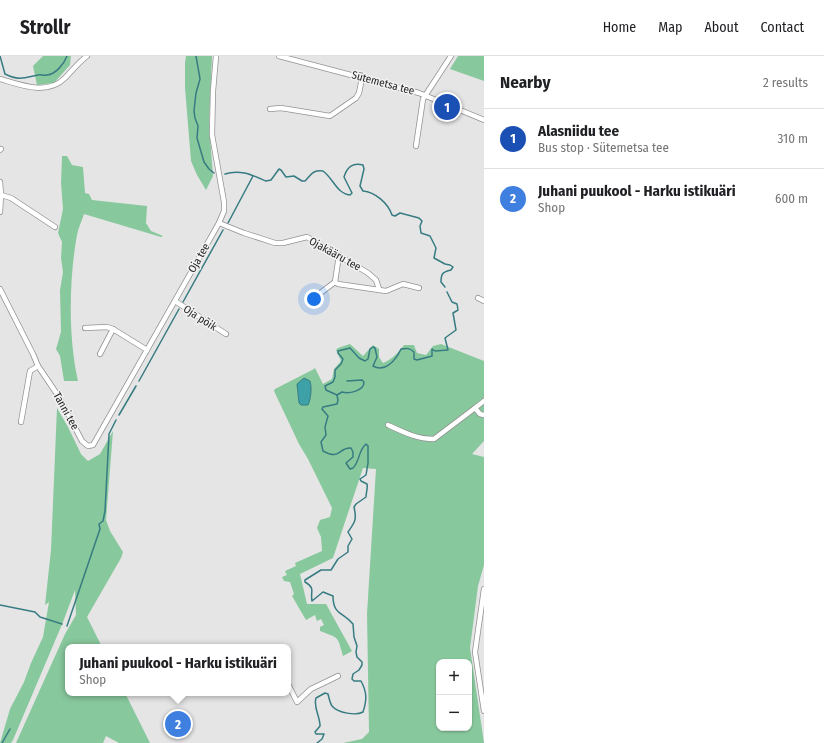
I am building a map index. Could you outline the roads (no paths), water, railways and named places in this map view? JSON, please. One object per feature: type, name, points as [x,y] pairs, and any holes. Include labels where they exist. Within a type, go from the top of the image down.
[{"type":"street","points":[[0,79],[35,89],[52,87],[64,80],[86,56]]},
{"type":"street","name":"Oja tee","points":[[96,440],[219,223],[224,211],[224,202],[212,135],[213,91],[216,56]]},
{"type":"street","name":"Sütemetsa tee","points":[[280,56],[427,95],[484,120]]},
{"type":"street","points":[[416,146],[423,99],[451,56]]},
{"type":"street","points":[[270,109],[281,108],[330,116],[356,98],[359,93],[362,78]]},
{"type":"street","points":[[0,182],[0,212]]},
{"type":"street","points":[[1,195],[11,198],[55,227]]},
{"type":"street","name":"Ojakääru tee","points":[[219,223],[275,243],[283,243],[307,237],[368,272],[376,280],[379,289]]},
{"type":"street","points":[[311,300],[335,282],[339,255]]},
{"type":"street","points":[[335,282],[338,284],[386,291],[403,284],[419,288]]},
{"type":"street","name":"Tanni tee","points":[[0,289],[38,366],[59,397],[82,441],[88,446],[93,445],[96,440]]},
{"type":"street","points":[[478,298],[484,301]]},
{"type":"street","name":"Oja põik","points":[[175,301],[226,334]]},
{"type":"street","points":[[85,328],[107,328],[113,330],[147,350]]},
{"type":"street","points":[[100,354],[113,330]]},
{"type":"street","points":[[21,422],[30,371],[38,366]]},
{"type":"street","points":[[388,425],[408,434],[426,439],[434,439],[484,401]]},
{"type":"street","points":[[474,408],[480,414],[484,415]]},
{"type":"street","points":[[484,588],[475,652],[484,711]]},
{"type":"street","points":[[291,690],[297,702],[311,689],[338,676]]},
{"type":"water","points":[[304,378],[310,381],[311,384],[308,405],[301,405],[299,403],[297,384]]},
{"type":"waterway","points":[[0,56],[5,74],[14,78],[54,73],[62,65],[67,56]]},
{"type":"waterway","points":[[196,56],[200,79],[196,93],[194,111],[198,126],[197,138],[204,162],[214,173]]},
{"type":"waterway","points":[[225,174],[241,172],[266,181],[271,180],[279,169],[286,177],[294,176],[302,181],[305,181],[314,172],[323,171],[338,189],[350,195],[352,193],[344,177],[345,173],[353,165],[363,165],[364,169],[360,186],[363,191],[372,193],[384,202],[392,215],[395,216],[400,213],[419,218],[422,221],[420,226],[421,233],[430,236],[436,248],[434,258],[453,267],[451,270],[444,272],[441,277],[441,282],[445,287]]},
{"type":"waterway","points":[[228,223],[253,176]]},
{"type":"waterway","points":[[183,302],[223,230]]},
{"type":"waterway","points":[[317,743],[322,739],[324,734],[316,734],[315,732],[320,726],[315,705],[316,698],[325,693],[328,694],[332,706],[338,710],[352,714],[363,712],[366,700],[361,681],[354,681],[352,679],[353,674],[359,670],[362,665],[362,662],[357,657],[357,646],[354,637],[353,624],[339,613],[333,602],[333,596],[323,592],[312,601],[312,588],[305,582],[305,580],[321,570],[331,570],[338,559],[348,552],[348,546],[352,539],[348,532],[354,523],[354,507],[366,497],[367,489],[367,484],[360,479],[366,475],[368,463],[368,446],[366,444],[363,447],[357,462],[353,468],[350,469],[346,463],[353,457],[351,448],[344,449],[333,455],[323,451],[321,442],[326,435],[325,427],[328,416],[322,409],[323,407],[337,404],[338,400],[337,395],[326,390],[325,386],[333,382],[335,370],[341,364],[343,359],[338,351],[350,348],[359,358],[365,361],[368,359],[370,349],[373,347],[375,348],[377,357],[373,366],[382,368],[390,364],[401,349],[407,348],[414,352],[414,359],[417,360],[432,356],[432,349],[435,351],[448,350],[445,338],[456,330],[453,313],[458,310],[457,304],[452,302],[447,292]]},
{"type":"waterway","points":[[139,381],[179,309]]},
{"type":"waterway","points":[[337,395],[342,392],[348,393],[359,390],[362,388],[364,382],[362,380],[347,381]]},
{"type":"waterway","points":[[119,415],[136,386]]},
{"type":"waterway","points":[[67,626],[100,529],[99,524],[103,521],[105,511],[109,434],[116,420]]},
{"type":"waterway","points":[[0,605],[35,612],[40,617],[62,624]]},
{"type":"waterway","points":[[2,743],[10,729]]},
{"type":"place","name":"Alasniidu tee","points":[[447,107]]},
{"type":"place","name":"Juhani puukool - Harku istikuäri","points":[[178,724]]}]
